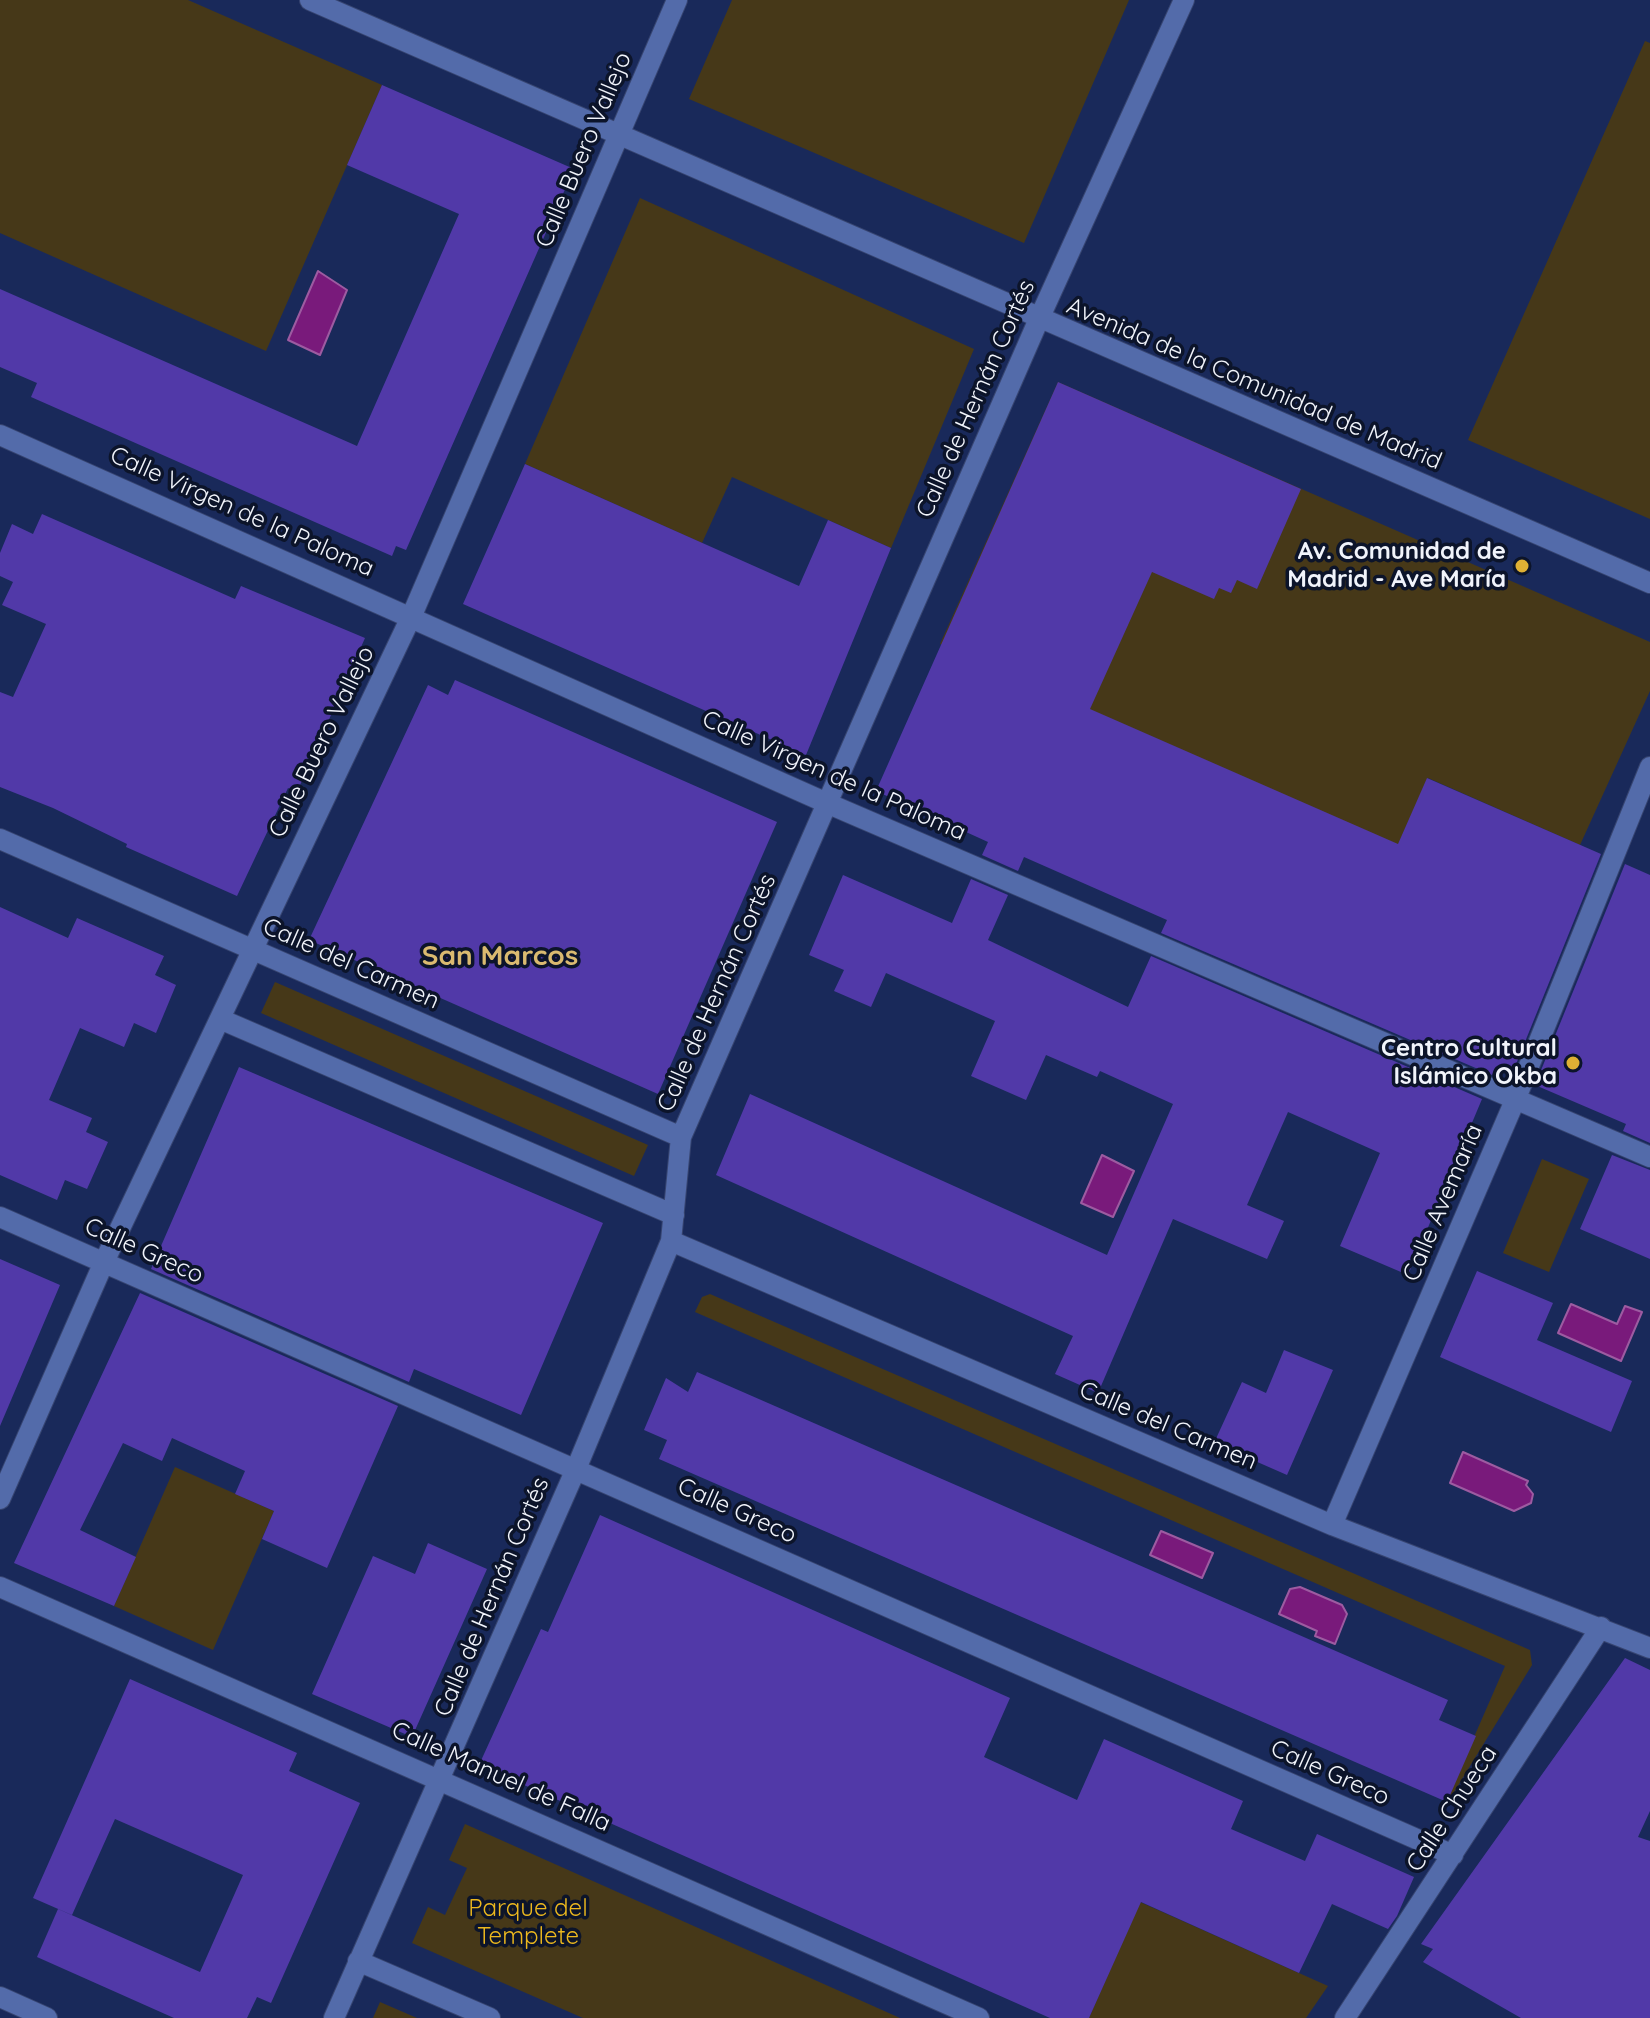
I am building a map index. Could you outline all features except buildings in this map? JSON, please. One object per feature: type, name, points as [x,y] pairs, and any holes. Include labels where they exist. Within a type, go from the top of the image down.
[{"type":"street","name":"Avenida de la Comunidad de Madrid","points":[[310,0],[1650,583]]},
{"type":"street","name":"Calle Buero Vallejo","points":[[0,1499],[104,1262],[412,615],[677,0]]},
{"type":"street","name":"Calle de Hernán Cortés","points":[[334,2018],[576,1469],[671,1241],[681,1137],[1039,319],[1184,0]]},
{"type":"street","name":"Calle Virgen de la Paloma","points":[[0,435],[412,615],[829,804],[1650,1157]]},
{"type":"street","name":"Calle Avemaría","points":[[1332,1525],[1516,1098],[1650,767]]},
{"type":"street","name":"Calle del Carmen","points":[[0,839],[681,1137]]},
{"type":"street","points":[[220,1019],[674,1215]]},
{"type":"street","name":"Calle Greco","points":[[0,1217],[1453,1855]]},
{"type":"street","name":"Calle del Carmen","points":[[671,1241],[1332,1525],[1650,1648]]},
{"type":"street","name":"Calle Manuel de Falla","points":[[0,1587],[441,1778],[979,2018]]},
{"type":"street","name":"Calle Chueca","points":[[1345,2018],[1601,1627]]},
{"type":"street","points":[[358,1961],[490,2018]]},
{"type":"street","points":[[0,1997],[47,2018]]},
{"type":"green space","points":[[0,0],[188,0],[382,85],[266,351],[0,233]]},
{"type":"green space","points":[[732,0],[1129,0],[1024,243],[689,99]]},
{"type":"green space","points":[[1645,41],[1650,43],[1650,519],[1468,440]]},
{"type":"green space","points":[[640,198],[974,349],[891,548],[732,477],[702,543],[525,464]]},
{"type":"green space","points":[[1058,382],[1650,642],[1650,691],[1580,845],[1428,778],[1398,845],[940,644]]},
{"type":"green space","points":[[275,982],[648,1145],[634,1176],[261,1013]]},
{"type":"green space","points":[[1542,1159],[1589,1179],[1549,1272],[1503,1253]]},
{"type":"green space","points":[[710,1294],[1530,1650],[1532,1665],[1440,1815],[1505,1666],[695,1312],[702,1297]]},
{"type":"green space","points":[[175,1467],[274,1511],[213,1650],[114,1606]]},
{"type":"green space","name":"Parque del Templete","points":[[465,1824],[900,2018],[583,2018],[412,1943],[428,1907],[445,1915],[467,1868],[449,1860]]},
{"type":"green space","points":[[1140,1902],[1328,1986],[1306,2018],[1089,2018]]},
{"type":"green space","points":[[380,2002],[417,2018],[373,2018]]},
{"type":"shaded area","points":[[318,271],[347,290],[320,355],[288,340]]},
{"type":"shaded area","points":[[1102,1155],[1134,1171],[1113,1217],[1081,1203]]},
{"type":"shaded area","points":[[1571,1304],[1617,1324],[1625,1306],[1642,1312],[1621,1361],[1558,1333]]},
{"type":"shaded area","points":[[1463,1452],[1528,1481],[1526,1485],[1533,1494],[1531,1503],[1514,1511],[1450,1483]]},
{"type":"shaded area","points":[[1161,1531],[1213,1553],[1202,1578],[1150,1555]]},
{"type":"shaded area","points":[[1300,1587],[1342,1605],[1347,1614],[1335,1644],[1315,1636],[1317,1631],[1279,1614],[1290,1589]]},
{"type":"place","name":"Av. Comunidad de Madrid - Ave María","points":[[1522,566]]},
{"type":"place","name":"Centro Cultural Islámico Okba","points":[[1573,1063]]},
{"type":"district","name":"San Marcos","points":[[500,957]]}]
